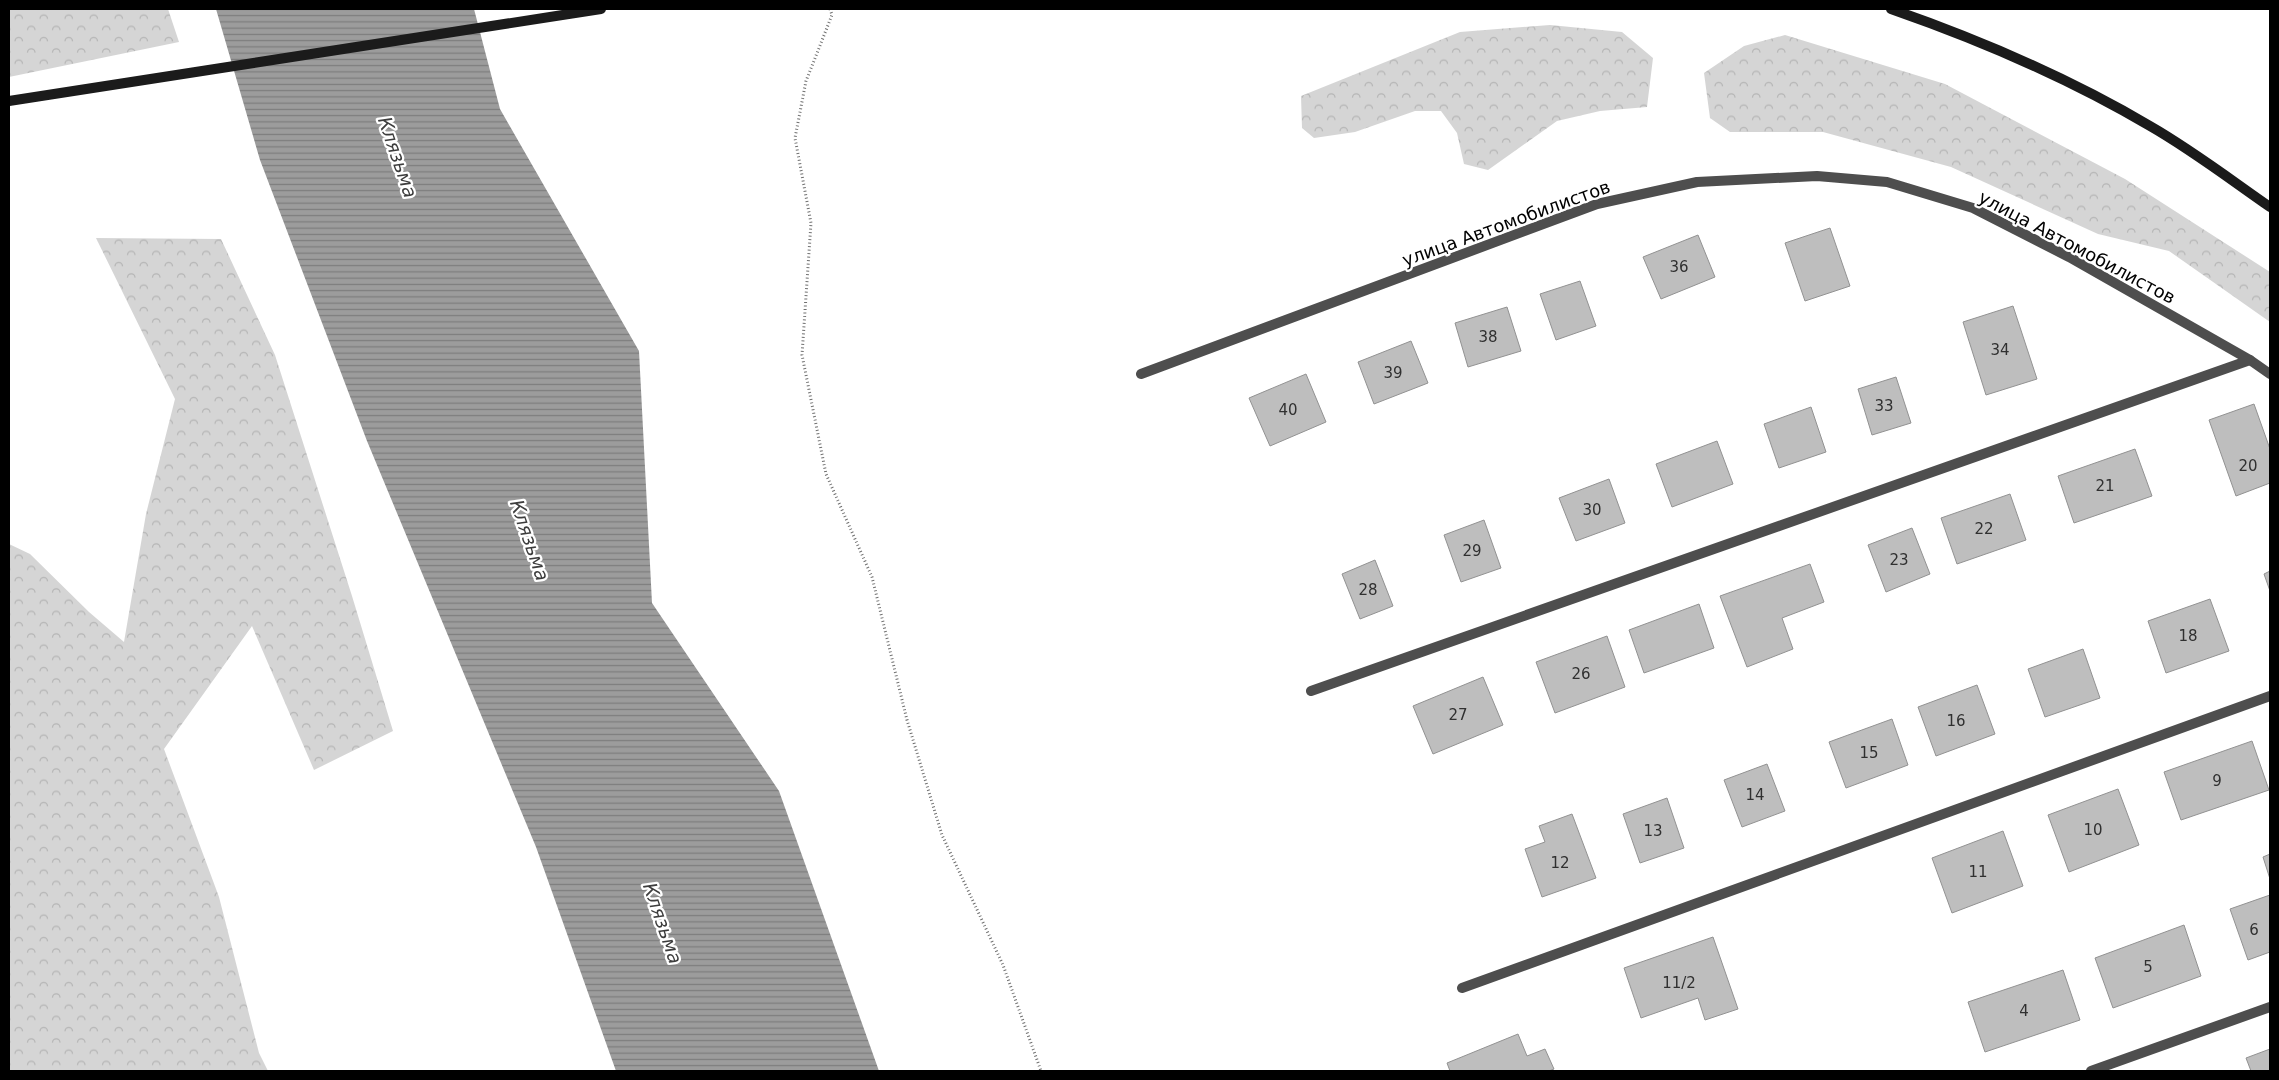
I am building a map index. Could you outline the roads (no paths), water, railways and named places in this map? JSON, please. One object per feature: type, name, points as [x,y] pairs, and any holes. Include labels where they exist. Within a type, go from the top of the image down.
[{"type":"main road","points":[[9,101],[601,9]]},
{"type":"main road","points":[[1891,9],[1939,26],[2045,71],[2151,126],[2270,206]]},
{"type":"street","name":"улица Автомобилистов","points":[[1140,374],[1597,204],[1696,182],[1817,176],[1887,182],[1973,208],[2069,257],[2250,360],[2270,374]]},
{"type":"street","points":[[1310,691],[2250,360]]},
{"type":"street","points":[[1462,988],[2270,696]]},
{"type":"street","points":[[2091,1071],[2270,1007]]},
{"type":"water","name":"Клязьма","points":[[216,9],[474,9],[500,109],[639,351],[652,603],[779,791],[879,1071],[616,1071],[536,847],[367,441],[260,160]]}]
